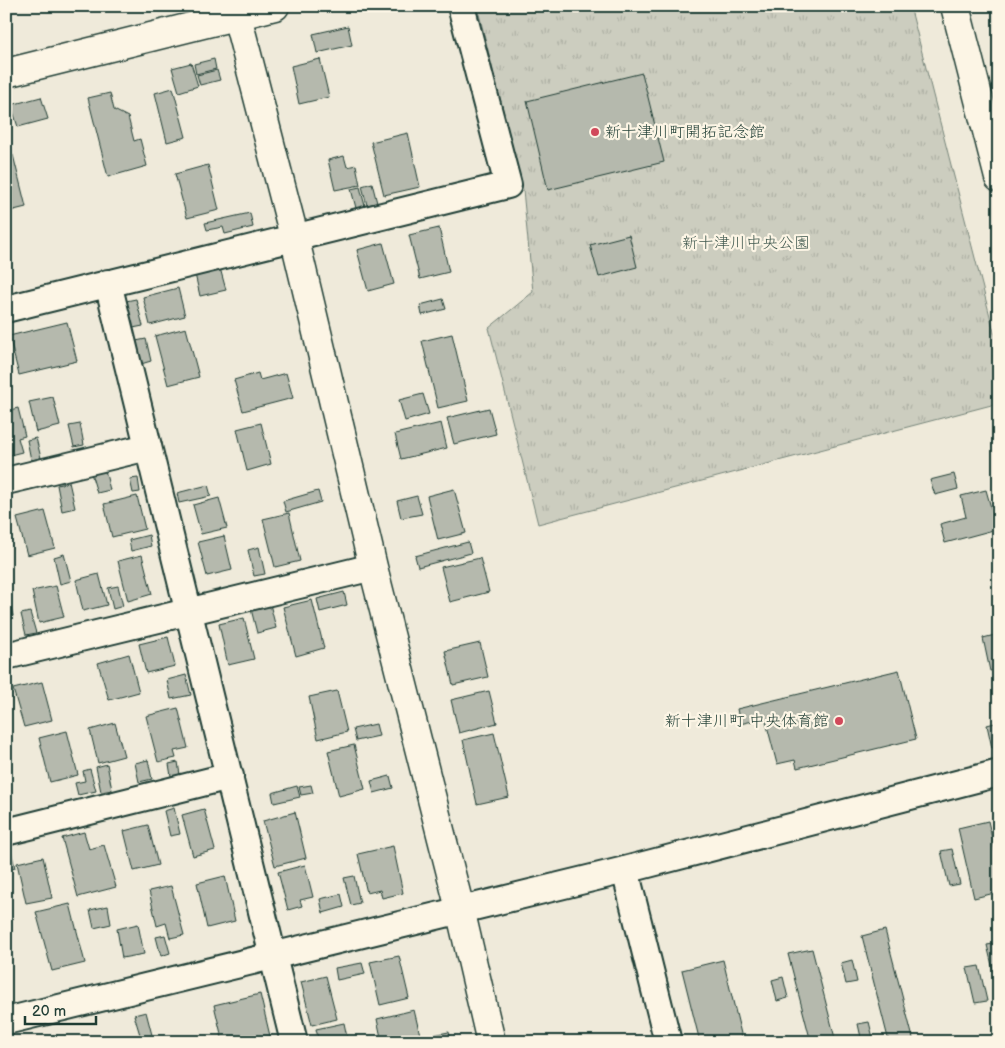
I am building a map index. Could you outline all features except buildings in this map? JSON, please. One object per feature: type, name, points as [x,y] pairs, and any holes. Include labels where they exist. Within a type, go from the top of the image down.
[{"type":"main road","points":[[6,73],[235,11],[275,6]]},
{"type":"main road","points":[[956,6],[999,178]]},
{"type":"main road","points":[[235,11],[294,236],[373,567],[460,909],[491,1042]]},
{"type":"street","points":[[6,309],[294,236],[508,185],[461,6]]},
{"type":"street","points":[[108,283],[294,1042]]},
{"type":"street","points":[[6,481],[148,448]]},
{"type":"street","points":[[6,656],[373,567]]},
{"type":"street","points":[[6,1022],[624,870],[999,773]]},
{"type":"street","points":[[6,832],[230,776]]},
{"type":"street","points":[[624,870],[668,1042]]},
{"type":"green space","name":"新十津川中央公園","points":[[477,6],[910,6],[999,351],[999,403],[538,524],[489,328],[533,292],[523,190]]},
{"type":"place","name":"新十津川町開拓記念館","points":[[595,132]]},
{"type":"place","name":"新十津川町 中央体育館","points":[[839,721]]}]
